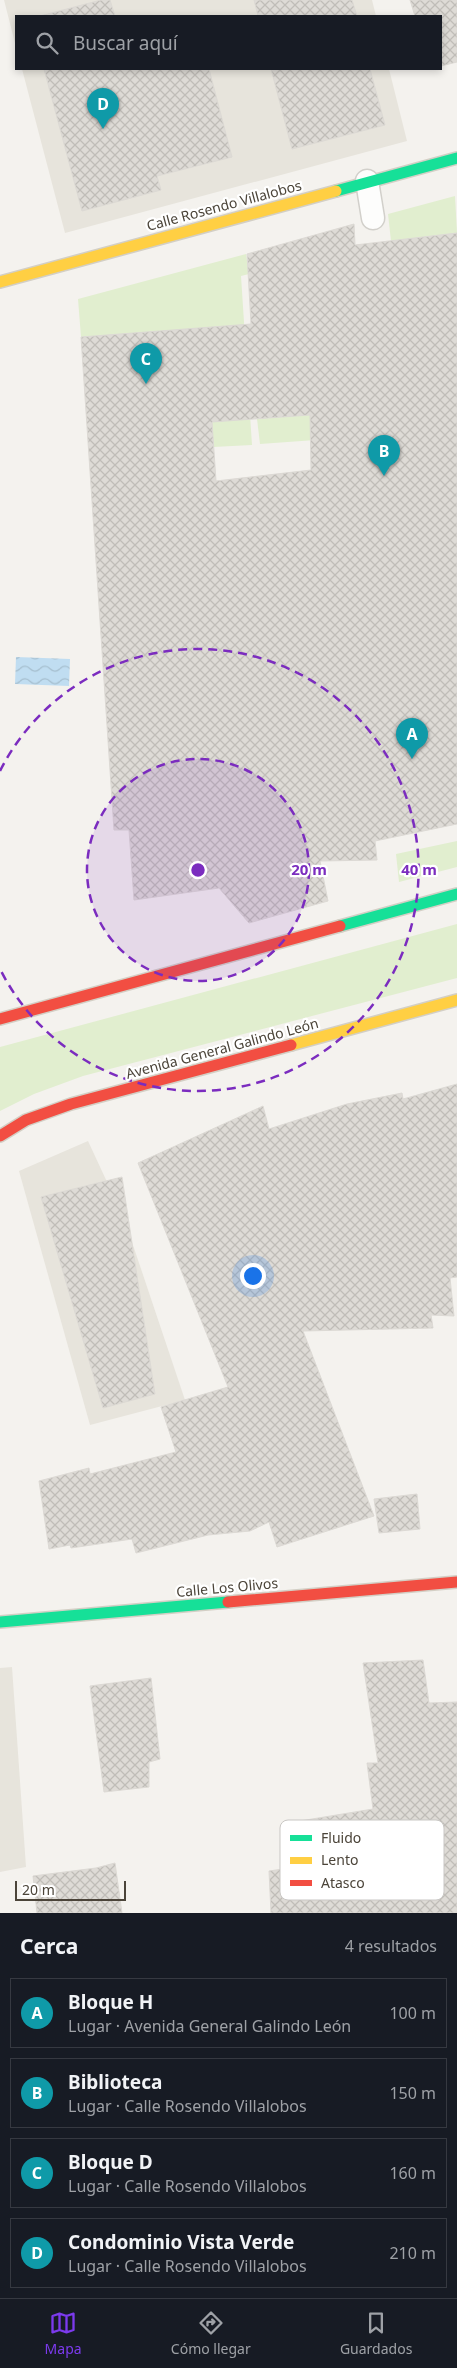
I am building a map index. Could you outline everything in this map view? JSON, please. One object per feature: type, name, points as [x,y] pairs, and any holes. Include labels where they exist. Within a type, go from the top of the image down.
[{"type":"main road","name":"Calle Rosendo Villalobos","points":[[0,282],[457,158]]},
{"type":"main road","points":[[0,1019],[457,894]]},
{"type":"main road","name":"Avenida General Galindo León","points":[[0,1136],[26,1120],[71,1104],[457,1000]]},
{"type":"main road","name":"Calle Los Olivos","points":[[0,1622],[457,1582]]},
{"type":"lane","points":[[367,182],[373,218]]},
{"type":"shaded area","points":[[4,0],[372,0],[376,15],[15,15],[15,43]]},
{"type":"shaded area","points":[[22,70],[389,70],[407,141],[65,233]]},
{"type":"shaded area","points":[[88,1141],[114,1197],[134,1248],[185,1400],[90,1425],[19,1171]]},
{"type":"shaded area","points":[[12,1667],[26,1867],[0,1872],[0,1668]]},
{"type":"green space","points":[[455,196],[457,233],[391,241],[388,214]]},
{"type":"green space","points":[[246,254],[249,274],[241,276],[252,445],[213,447],[204,328],[81,337],[78,299]]},
{"type":"green space","points":[[322,414],[371,436],[260,444],[257,419]]},
{"type":"green space","points":[[457,841],[457,867],[399,882],[396,854]]},
{"type":"green space","points":[[457,924],[457,978],[83,1076],[34,1094],[0,1111],[0,1047]]},
{"type":"water","points":[[16,657],[70,659],[69,686],[15,684]]},
{"type":"building","points":[[101,0],[110,0],[115,15],[44,15]]},
{"type":"building","points":[[254,0],[352,0],[357,15],[258,15]]},
{"type":"building","points":[[410,0],[457,0],[457,62],[442,66],[442,15],[415,15]]},
{"type":"building","points":[[44,70],[209,70],[232,157],[157,176],[161,190],[82,211]]},
{"type":"building","points":[[271,70],[370,70],[385,125],[292,149]]},
{"type":"building","points":[[354,224],[355,245],[457,233],[457,824],[375,841],[377,860],[320,861],[328,901],[249,923],[219,888],[134,900],[129,830],[114,830],[81,337],[251,324],[247,254]],"holes":[[[310,415],[311,470],[216,481],[212,422]]]},
{"type":"building","points":[[457,1084],[457,1277],[450,1278],[454,1316],[431,1315],[433,1328],[303,1331],[374,1516],[277,1547],[269,1522],[250,1531],[208,1535],[136,1553],[132,1539],[71,1548],[70,1545],[49,1549],[39,1481],[89,1468],[90,1474],[176,1452],[161,1407],[228,1387],[138,1163],[263,1106],[269,1129],[347,1104],[402,1093],[403,1099]]},
{"type":"building","points":[[122,1177],[155,1394],[103,1408],[41,1197]]},
{"type":"building","points":[[417,1494],[420,1529],[379,1533],[374,1499]]},
{"type":"building","points":[[423,1660],[429,1703],[457,1702],[457,1913],[271,1913],[269,1871],[280,1869],[280,1900],[444,1900],[444,1820],[306,1820],[373,1809],[367,1763],[378,1763],[363,1663]]},
{"type":"building","points":[[151,1678],[160,1759],[149,1762],[149,1787],[104,1792],[90,1686]]},
{"type":"building","points":[[115,1863],[122,1913],[37,1913],[33,1876],[96,1868]]},
{"type":"traffic: fast","points":[[336,191],[457,158]]},
{"type":"traffic: fast","points":[[340,926],[457,894]]},
{"type":"traffic: fast","points":[[0,1622],[228,1602]]},
{"type":"traffic: slow","points":[[0,282],[336,191]]},
{"type":"traffic: slow","points":[[291,1045],[457,1000]]},
{"type":"traffic: jam","points":[[0,1019],[340,926]]},
{"type":"traffic: jam","points":[[0,1136],[26,1120],[71,1104],[291,1045]]},
{"type":"traffic: jam","points":[[228,1602],[457,1582]]},
{"type":"place","name":"Condominio Vista Verde","points":[[103,129]]},
{"type":"place","name":"Bloque D","points":[[146,384]]},
{"type":"place","name":"Biblioteca","points":[[384,476]]},
{"type":"place","name":"Bloque H","points":[[412,759]]}]
